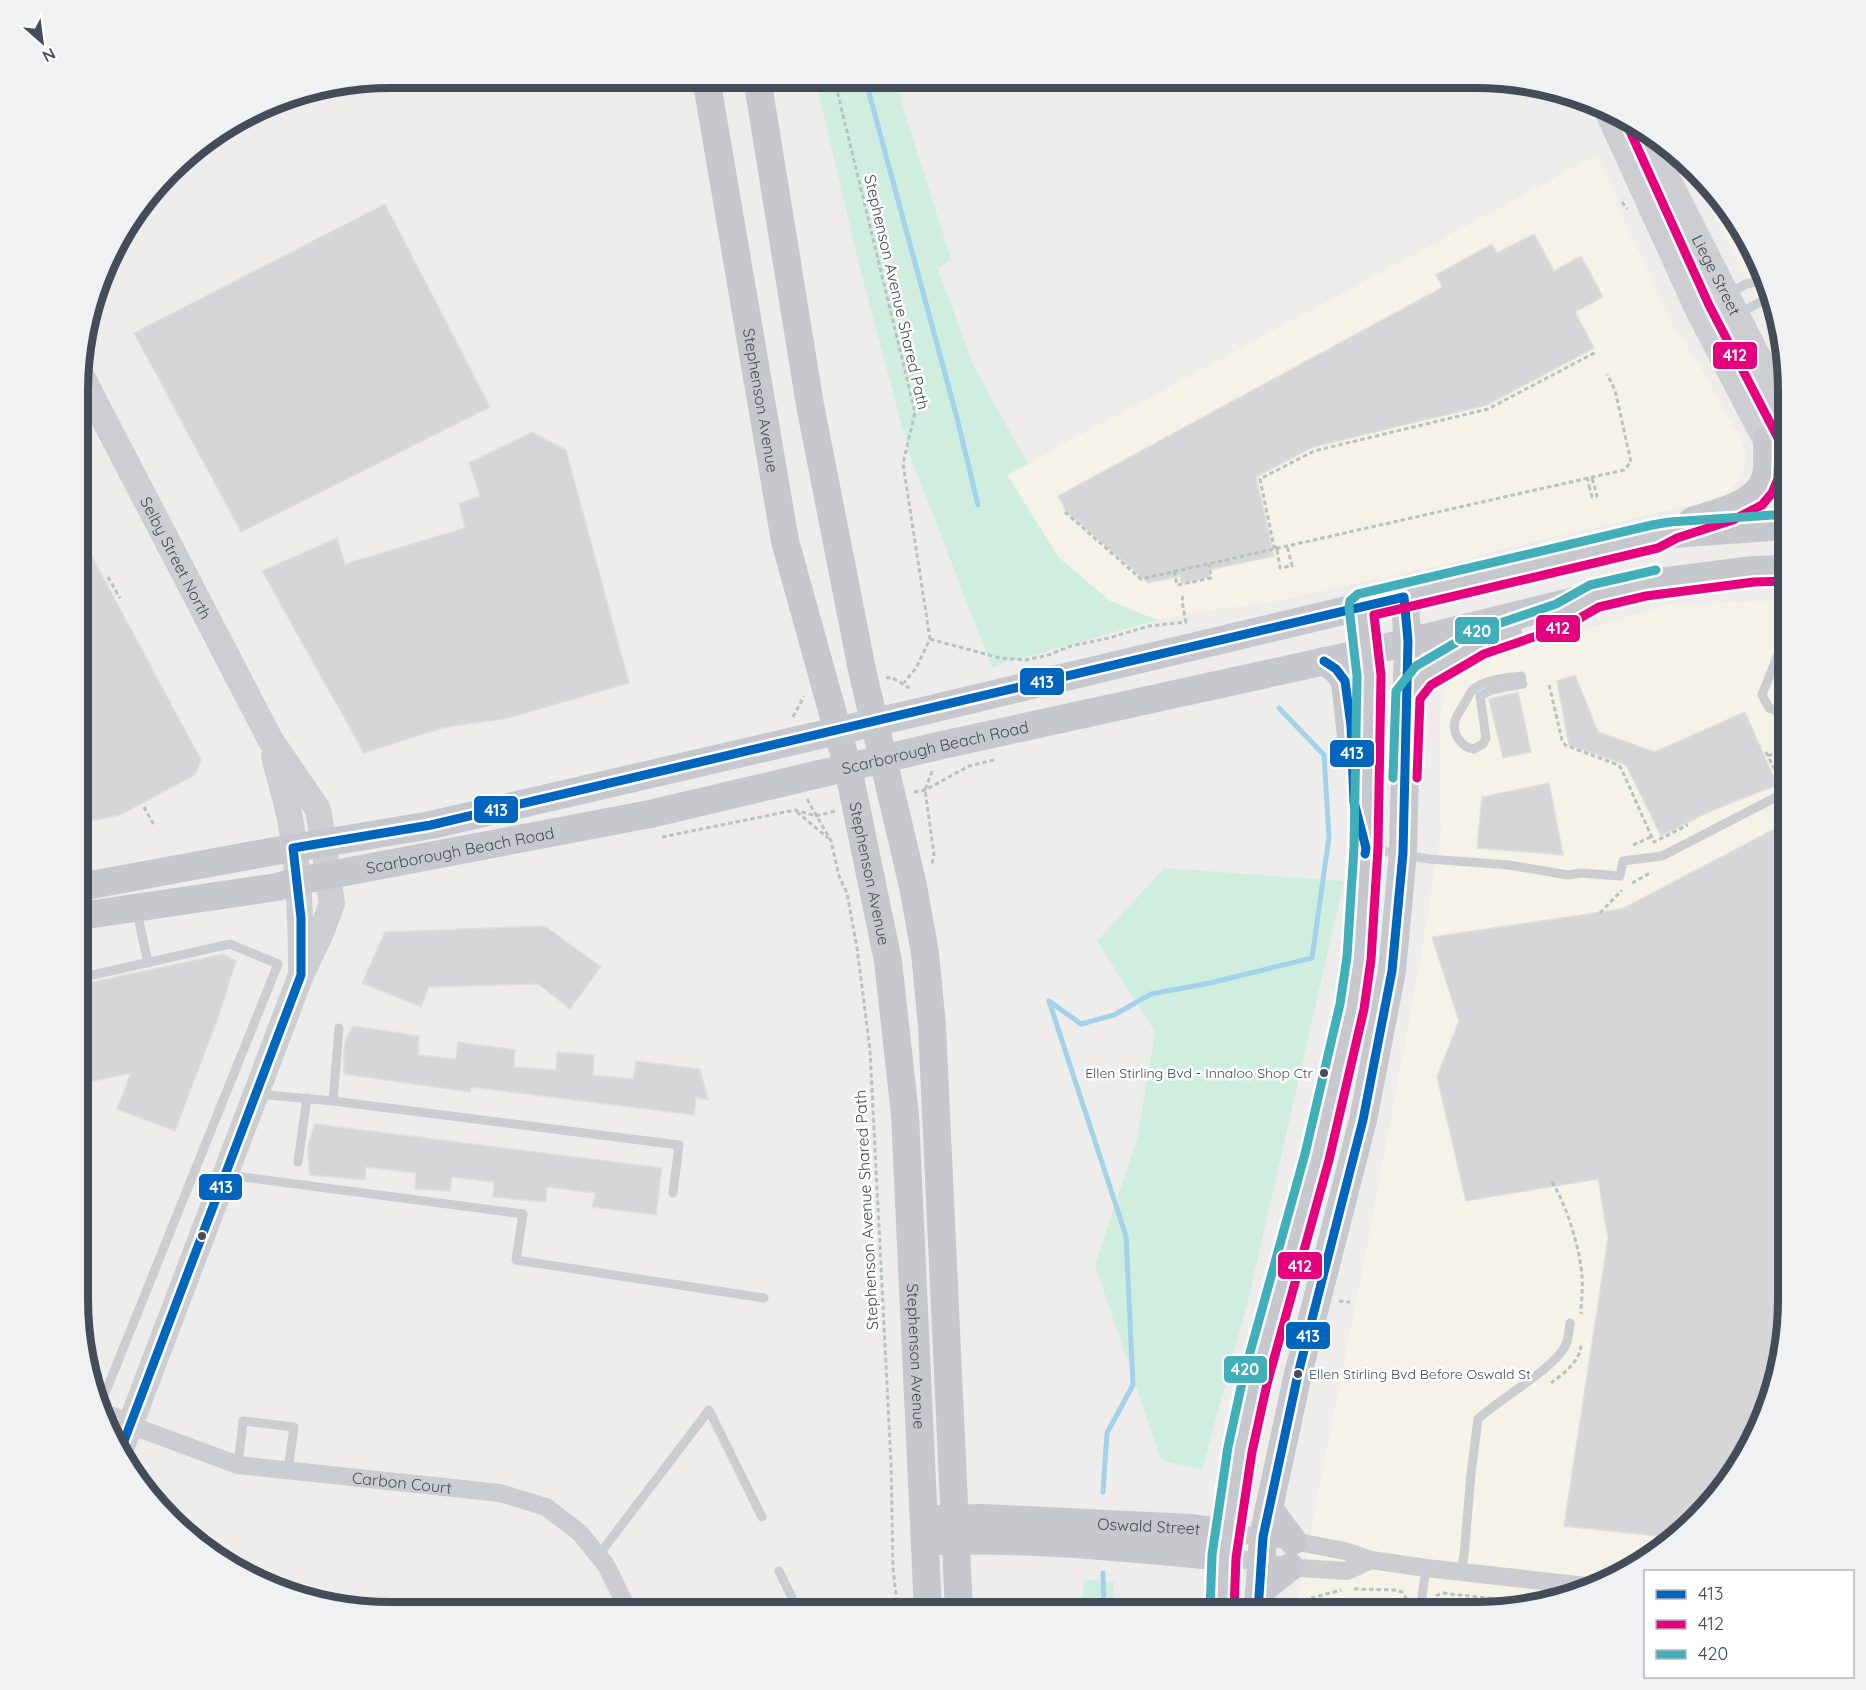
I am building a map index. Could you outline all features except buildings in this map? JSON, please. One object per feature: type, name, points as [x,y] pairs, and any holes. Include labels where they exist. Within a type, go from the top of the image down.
[{"type":"main road","name":"Stephenson Avenue","points":[[708,88],[785,541],[848,768],[888,961],[905,1115],[927,1602]]},
{"type":"main road","name":"Stephenson Avenue","points":[[759,88],[812,417],[843,580],[913,886],[925,953],[932,1026],[959,1602]]},
{"type":"main road","name":"Liege Street","points":[[1612,122],[1703,320],[1778,464]]},
{"type":"main road","name":"Liege Street","points":[[1650,144],[1778,396]]},
{"type":"main road","name":"Selby Street North","points":[[88,389],[270,739],[317,808],[332,903],[302,975],[127,1431]]},
{"type":"main road","points":[[1654,537],[1672,527],[1728,509],[1754,496],[1762,487],[1766,476],[1767,441]]},
{"type":"main road","name":"Scarborough Beach Road","points":[[88,886],[431,825],[1654,537],[1778,526]]},
{"type":"main road","name":"Scarborough Beach Road","points":[[88,915],[277,887],[328,875],[650,814],[960,741],[1367,652],[1644,584],[1778,569]]},
{"type":"main road","points":[[1259,1602],[1262,1550],[1269,1509],[1299,1374],[1363,1120],[1392,971],[1403,853],[1408,694],[1408,641],[1404,597]]},
{"type":"main road","points":[[1408,694],[1423,676],[1479,643],[1561,615],[1595,597]]},
{"type":"main road","points":[[1223,1602],[1226,1545],[1240,1450],[1255,1381],[1317,1157],[1352,1006],[1359,958],[1366,848],[1369,675],[1362,606]]},
{"type":"main road","points":[[1324,661],[1336,669],[1345,681],[1351,726],[1354,802],[1366,848]]},
{"type":"main road","name":"Selby Street North","points":[[270,739],[290,820],[301,918],[302,975]]},
{"type":"main road","points":[[1259,1602],[1292,1554],[1269,1509]]},
{"type":"main road","name":"Oswald Street","points":[[923,1531],[955,1530],[983,1540],[1093,1545],[1226,1545]]},
{"type":"street","name":"Carbon Court","points":[[127,1431],[238,1466],[500,1493],[546,1507],[580,1533],[606,1566],[624,1602]]},
{"type":"street","name":"Oswald Street","points":[[1226,1545],[1292,1554],[1347,1571],[1371,1560]]},
{"type":"street","name":"Oswald Street","points":[[1226,1545],[1292,1554],[1346,1551],[1371,1560],[1573,1585]]},
{"type":"lane","points":[[1703,320],[1731,304],[1746,284],[1757,282]]},
{"type":"lane","points":[[1703,320],[1731,304],[1762,298]]},
{"type":"lane","points":[[1778,656],[1762,695],[1769,708],[1778,711]]},
{"type":"lane","points":[[1521,676],[1522,682],[1491,690],[1480,696],[1486,738],[1478,748],[1464,746],[1455,729],[1455,721],[1476,686],[1521,676]]},
{"type":"lane","points":[[1366,848],[1429,858],[1509,865],[1568,875],[1581,873],[1620,876],[1623,861],[1662,856],[1778,795]]},
{"type":"lane","points":[[136,907],[148,963]]},
{"type":"lane","points":[[88,976],[230,944],[279,963],[104,1393]]},
{"type":"lane","points":[[333,1101],[339,1028]]},
{"type":"lane","points":[[257,1094],[333,1101],[679,1145],[673,1193]]},
{"type":"lane","points":[[298,1162],[306,1098]]},
{"type":"lane","points":[[226,1174],[523,1214],[516,1260],[764,1298]]},
{"type":"lane","points":[[1460,1572],[1464,1556],[1478,1419],[1554,1361],[1566,1346],[1570,1323]]},
{"type":"lane","points":[[598,1556],[709,1410],[762,1517]]},
{"type":"lane","points":[[114,1419],[127,1431]]},
{"type":"lane","points":[[238,1466],[243,1421],[294,1427],[288,1471]]},
{"type":"lane","points":[[1421,1602],[1426,1568]]},
{"type":"lane","points":[[779,1571],[794,1602]]},
{"type":"path","name":"Stephenson Avenue Shared Path","points":[[836,88],[915,412],[903,464],[930,639]]},
{"type":"path","points":[[1287,545],[1292,566],[1280,568],[1260,479],[1314,451],[1488,409],[1596,352]]},
{"type":"path","points":[[1065,512],[1141,579],[1624,470],[1631,462],[1615,390],[1607,374]]},
{"type":"path","points":[[1587,477],[1592,497],[1597,496],[1592,478]]},
{"type":"path","points":[[1174,571],[1177,585],[1185,584],[1211,578],[1209,564]]},
{"type":"path","points":[[108,577],[120,598]]},
{"type":"path","points":[[1183,596],[1186,622]]},
{"type":"path","points":[[903,684],[916,668],[930,639],[1000,658],[1026,660],[1149,626],[1196,621]]},
{"type":"path","points":[[1549,685],[1560,736],[1565,744],[1621,768],[1654,842]]},
{"type":"path","points":[[1778,750],[1767,754],[1778,776]]},
{"type":"path","points":[[144,807],[154,825]]},
{"type":"path","points":[[795,810],[831,841]]},
{"type":"path","name":"Stephenson Avenue Shared Path","points":[[816,816],[831,841],[839,876],[847,893],[857,948],[870,1050],[891,1463],[893,1568],[897,1602]]},
{"type":"path","points":[[1632,846],[1652,837]]},
{"type":"path","points":[[1600,913],[1619,891]]},
{"type":"path","points":[[1552,1182],[1564,1207],[1578,1250],[1582,1277],[1581,1322]]},
{"type":"path","points":[[1336,1301],[1350,1302]]},
{"type":"path","points":[[1545,1388],[1574,1362],[1581,1350],[1581,1341]]},
{"type":"shaded area","points":[[1597,155],[1619,200],[1615,202],[1675,329],[1699,365],[1742,442],[1746,454],[1744,467],[1739,480],[1731,489],[1721,496],[1704,502],[1490,552],[1473,558],[1272,602],[1157,620],[1110,601],[1059,558],[1007,475]]},
{"type":"shaded area","points":[[1700,190],[1727,223],[1746,257],[1769,320]]},
{"type":"shaded area","points":[[1778,600],[1778,1299],[1772,1358],[1754,1415],[1727,1467],[1689,1513],[1643,1551],[1591,1578],[1534,1596],[1495,1601],[1297,1602],[1369,1236],[1419,966],[1441,832],[1439,723],[1445,690],[1454,674],[1465,665],[1667,605]]},
{"type":"green space","points":[[817,88],[899,88],[951,259],[938,269],[974,367],[1028,464],[1007,475],[1059,558],[1110,601],[1157,620],[992,667],[909,453],[860,268]]},
{"type":"green space","points":[[1164,868],[1344,881],[1248,1301],[1202,1470],[1161,1460],[1095,1265],[1137,1139],[1155,1032],[1097,941]]},
{"type":"green space","points":[[1085,1580],[1114,1582],[1113,1602],[1081,1602]]},
{"type":"waterway","points":[[868,88],[957,418],[978,505]]},
{"type":"waterway","points":[[1103,1492],[1107,1433],[1133,1385],[1126,1236],[1049,1001],[1081,1024],[1114,1015],[1151,994],[1210,983],[1312,958],[1329,837],[1324,755],[1279,708]]},
{"type":"waterway","points":[[1103,1573],[1104,1602]]},
{"type":"transit line","name":"412","points":[[1630,131],[1709,305],[1778,438]]},
{"type":"transit line","name":"412","points":[[1234,1602],[1236,1558],[1252,1452],[1267,1384],[1329,1160],[1364,1009],[1371,960],[1378,848],[1381,675],[1374,615],[1658,548],[1677,538],[1733,520],[1762,505],[1772,493],[1778,479]]},
{"type":"transit line","name":"420","points":[[1210,1602],[1212,1555],[1228,1447],[1243,1378],[1305,1154],[1340,1004],[1347,957],[1354,848],[1357,676],[1350,601],[1358,594],[1652,525],[1778,515]]},
{"type":"transit line","name":"420","points":[[1393,778],[1396,691],[1416,666],[1474,632],[1556,604],[1590,585],[1656,570]]},
{"type":"transit line","name":"412","points":[[1417,778],[1420,699],[1431,685],[1484,654],[1566,626],[1599,607],[1646,596],[1754,582],[1778,581]]},
{"type":"transit line","name":"413","points":[[124,1441],[301,975],[301,918],[293,848],[431,825],[1404,597],[1408,641],[1403,853],[1392,971],[1363,1120],[1298,1374],[1263,1537],[1259,1602]]},
{"type":"transit line","name":"413","points":[[1324,661],[1336,669],[1345,681],[1351,726],[1354,802],[1366,848],[1365,854]]},
{"type":"place","name":"Ellen Stirling Bvd - Innaloo Shop Ctr","points":[[1324,1073]]},
{"type":"place","name":"Ellen Stirling Bvd Before Oswald St","points":[[1298,1374]]}]
